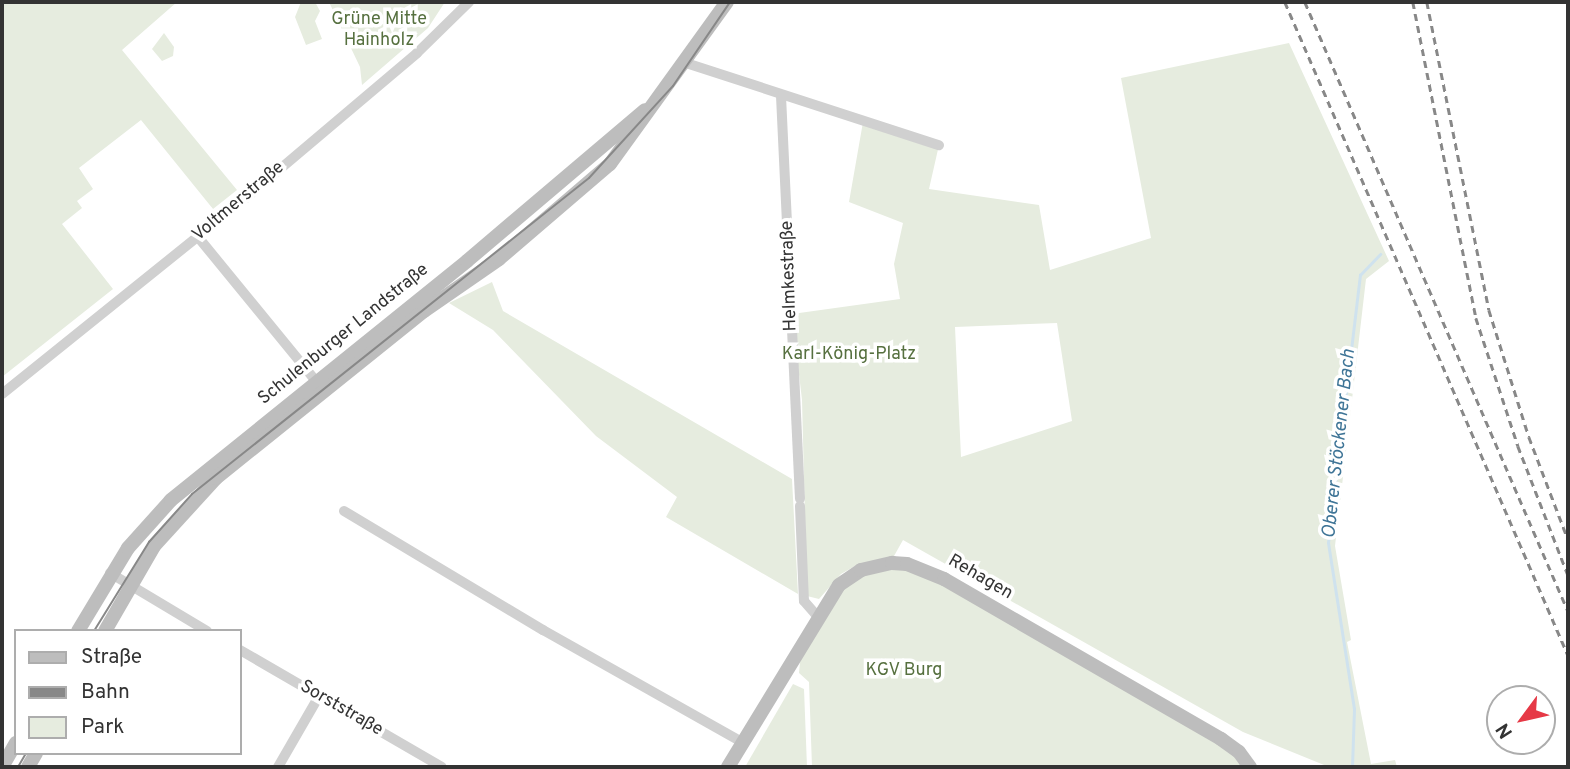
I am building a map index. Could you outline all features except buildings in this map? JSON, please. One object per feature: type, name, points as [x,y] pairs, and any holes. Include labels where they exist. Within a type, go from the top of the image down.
[{"type":"main road","name":"Schulenburger Landstraße","points":[[79,629],[110,573],[179,493],[590,184],[631,140],[727,2]]},
{"type":"main road","name":"Schulenburger Landstraße","points":[[106,629],[154,546],[203,490],[321,386]]},
{"type":"main road","name":"Rehagen","points":[[727,767],[817,616],[839,585],[861,570],[891,563],[926,570],[1221,739],[1239,752],[1250,767]]},
{"type":"main road","points":[[2,767],[14,746]]},
{"type":"street","name":"Voltmerstraße","points":[[2,394],[198,237],[417,54],[469,2]]},
{"type":"street","points":[[685,63],[939,145]]},
{"type":"street","name":"Helmkestraße","points":[[781,96],[804,601],[817,616]]},
{"type":"street","points":[[198,237],[321,386]]},
{"type":"street","points":[[344,511],[543,630],[742,742]]},
{"type":"street","points":[[110,573],[204,629]]},
{"type":"street","name":"Sorststraße","points":[[242,651],[442,767]]},
{"type":"street","points":[[278,767],[319,696]]},
{"type":"green space","points":[[2,2],[177,2],[122,50],[237,190],[213,209],[141,120],[79,168],[93,189],[77,201],[82,208],[62,224],[113,289],[2,377]]},
{"type":"green space","points":[[301,2],[315,2],[320,11],[315,21],[322,39],[306,45],[295,17]]},
{"type":"green space","name":"Grüne Mitte Hainholz","points":[[329,2],[445,2],[428,28],[362,85],[360,67]]},
{"type":"green space","points":[[164,33],[174,47],[173,56],[162,61],[152,49]]},
{"type":"green space","name":"Karl-König-Platz","points":[[1289,43],[1389,261],[1366,279],[1335,546],[1351,640],[1347,642],[1371,764],[1395,760],[1397,767],[1329,767],[1243,732],[903,540],[894,556],[855,566],[841,574],[819,599],[807,596],[802,400],[792,314],[900,299],[894,264],[903,223],[849,202],[863,122],[939,145],[929,189],[1039,205],[1050,270],[1151,238],[1121,78]],"holes":[[[1057,323],[1072,421],[961,457],[955,327]]]},
{"type":"green space","points":[[492,282],[503,311],[792,479],[798,594],[666,517],[677,497],[596,436],[493,330],[449,303]]},
{"type":"green space","name":"KGV Burg","points":[[907,564],[1221,739],[1250,767],[812,767],[809,682],[799,673],[802,642],[817,616],[861,570]]},
{"type":"green space","points":[[793,684],[804,689],[807,767],[745,767]]},
{"type":"waterway","name":"Oberer Stöckener Bach","points":[[1352,767],[1354,709],[1328,543],[1360,275],[1380,254]]},
{"type":"tram line","points":[[95,629],[149,542],[192,494],[589,178],[673,86],[730,2]]},
{"type":"tram line","points":[[18,767],[25,755]]},
{"type":"railway","points":[[1285,2],[1568,655]]},
{"type":"railway","points":[[1305,2],[1568,611]]},
{"type":"railway","points":[[1413,2],[1476,318],[1518,446],[1568,575]]},
{"type":"railway","points":[[1427,2],[1489,310],[1529,437],[1568,539]]}]
